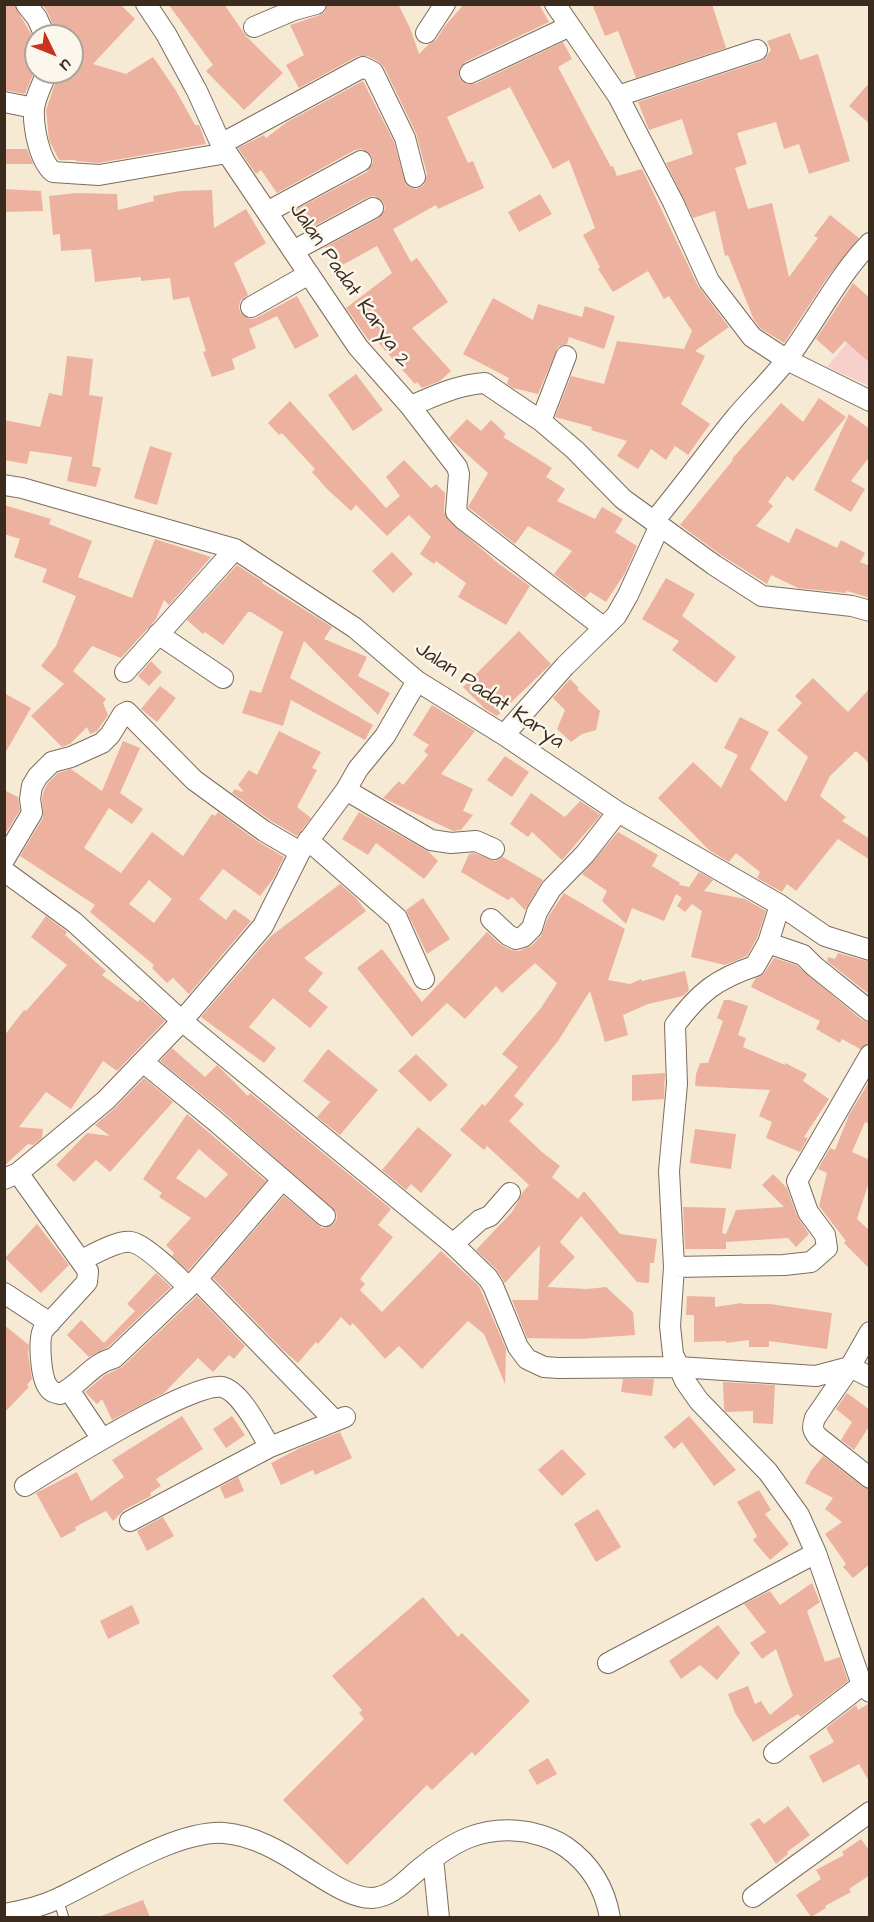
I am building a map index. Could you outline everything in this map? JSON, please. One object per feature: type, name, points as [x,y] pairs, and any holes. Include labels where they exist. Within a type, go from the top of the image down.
[{"type":"street","points":[[26,4],[40,24]]},
{"type":"street","name":"Jalan Padat Karya 2","points":[[146,4],[166,34],[197,91],[224,148],[293,251],[358,347],[410,406],[457,466],[459,474],[456,512],[604,628]]},
{"type":"street","points":[[254,27],[294,10],[316,4]]},
{"type":"street","points":[[426,33],[445,4]]},
{"type":"street","points":[[555,4],[618,96],[673,202],[709,281],[752,337],[787,360],[870,401]]},
{"type":"street","points":[[470,73],[570,26]]},
{"type":"street","points":[[618,96],[757,50]]},
{"type":"street","points":[[43,84],[34,108],[39,152],[44,163],[57,173],[99,175],[224,148],[363,67],[373,72],[405,138],[415,177]]},
{"type":"street","points":[[4,102],[34,108]]},
{"type":"street","points":[[267,212],[361,161]]},
{"type":"street","points":[[293,251],[373,208]]},
{"type":"street","points":[[504,735],[566,666],[616,616],[628,595],[657,523],[737,417],[787,360],[852,261],[870,243]]},
{"type":"street","points":[[251,307],[309,274]]},
{"type":"street","points":[[541,421],[566,356]]},
{"type":"street","points":[[410,406],[444,392],[475,383],[485,383],[541,421],[575,450],[623,499],[714,565],[762,596],[852,606],[870,611]]},
{"type":"street","name":"Jalan Padat Karya","points":[[4,485],[22,488],[235,549],[355,628],[417,681],[504,735],[618,812],[780,905],[825,936],[870,950]]},
{"type":"street","points":[[125,672],[235,549]]},
{"type":"street","points":[[158,634],[223,678]]},
{"type":"street","points":[[282,1180],[192,1283],[114,1359],[103,1361],[69,1390],[60,1394],[56,1394],[46,1386],[39,1343],[43,1330],[87,1282],[88,1271],[82,1260],[11,1176],[106,1100],[182,1021],[263,927],[304,846],[385,736],[417,681]]},
{"type":"street","points":[[4,860],[32,813],[30,799],[32,786],[38,776],[52,762],[71,757],[102,743],[123,714],[127,712],[194,780],[264,831],[304,846],[394,913],[424,979]]},
{"type":"street","points":[[346,790],[431,840],[451,843],[476,841],[494,849]]},
{"type":"street","points":[[491,919],[508,935],[516,939],[528,933],[535,924],[537,912],[551,889],[585,854],[618,812]]},
{"type":"street","points":[[4,871],[74,922],[182,1021],[453,1244],[493,1286],[518,1347],[533,1363],[559,1368],[678,1367],[816,1376],[850,1367],[870,1377]]},
{"type":"street","points":[[774,1753],[867,1689],[816,1553],[799,1515],[784,1492],[756,1460],[710,1414],[688,1386],[678,1367],[670,1340],[674,1267],[669,1171],[676,1084],[675,1025],[703,992],[734,973],[755,966],[768,943],[780,905]]},
{"type":"street","points":[[768,943],[803,955],[870,1011]]},
{"type":"street","points":[[674,1267],[784,1265],[812,1262],[827,1248],[825,1235],[808,1212],[797,1181],[870,1055]]},
{"type":"street","points":[[143,1062],[326,1216]]},
{"type":"street","points":[[453,1244],[480,1220],[490,1216],[510,1193]]},
{"type":"street","points":[[82,1260],[120,1244],[132,1242],[141,1246],[192,1283],[340,1419],[270,1447],[130,1521]]},
{"type":"street","points":[[4,1293],[50,1323]]},
{"type":"street","points":[[870,1332],[850,1367],[815,1418],[813,1431],[870,1478]]},
{"type":"street","points":[[25,1486],[102,1439],[183,1397],[211,1388],[221,1387],[237,1396],[270,1447]]},
{"type":"street","points":[[69,1390],[102,1439]]},
{"type":"street","points":[[608,1663],[816,1553]]},
{"type":"street","points":[[753,1897],[870,1812]]},
{"type":"street","points":[[4,1914],[40,1906],[58,1899],[161,1848],[179,1840],[203,1834],[223,1833],[259,1842],[284,1854],[338,1887],[364,1897],[383,1896],[392,1892],[433,1858],[461,1840],[480,1833],[515,1830],[551,1839],[577,1855],[592,1870],[608,1905],[610,1917]]},
{"type":"street","points":[[433,1858],[439,1917]]},
{"type":"lane","points":[[58,1899],[64,1917]]},
{"type":"shaded area","points":[[869,316],[869,386],[827,367]]},
{"type":"building","points":[[4,4],[14,4],[25,24],[24,84],[29,84],[25,94],[4,90]]},
{"type":"building","points":[[42,4],[120,4],[135,19],[93,64],[126,74],[153,57],[175,89],[195,125],[199,125],[206,144],[98,163],[59,160],[49,140],[46,110],[55,84],[84,84],[84,24],[52,24]]},
{"type":"building","points":[[168,4],[224,4],[246,36],[283,73],[244,110],[206,71],[213,65]]},
{"type":"building","points":[[328,4],[398,4],[419,54],[436,40],[464,4],[539,4],[549,22],[465,62],[460,67],[459,78],[464,83],[475,84],[563,42],[572,59],[558,67],[611,167],[613,166],[617,176],[642,169],[698,286],[729,327],[695,351],[705,356],[681,404],[710,424],[688,455],[675,446],[666,460],[651,449],[638,469],[617,456],[627,441],[591,430],[592,427],[555,417],[571,376],[604,384],[617,341],[684,349],[692,331],[669,296],[664,299],[648,271],[613,292],[598,269],[600,267],[583,235],[595,228],[569,160],[553,169],[510,87],[447,117],[468,163],[473,161],[484,188],[438,209],[436,205],[393,229],[411,262],[417,258],[448,302],[412,328],[451,371],[440,381],[422,388],[417,382],[415,384],[375,339],[370,342],[346,308],[392,273],[377,246],[337,268],[325,247],[379,218],[385,209],[383,202],[374,196],[368,197],[305,231],[293,211],[367,172],[373,162],[371,155],[362,149],[355,150],[277,193],[261,170],[256,174],[238,148],[264,135],[266,138],[287,122],[363,81],[394,142],[406,185],[417,189],[424,185],[427,174],[416,133],[384,67],[379,62],[368,56],[358,56],[299,88],[286,65],[304,55],[290,25],[320,15],[325,12]]},
{"type":"building","points":[[592,4],[712,4],[726,48],[636,78],[618,31],[605,36]]},
{"type":"building","points":[[790,33],[800,60],[818,54],[850,161],[809,174],[799,144],[784,149],[776,122],[737,133],[747,164],[735,168],[748,209],[772,203],[789,277],[818,238],[814,236],[830,215],[859,238],[827,278],[784,343],[760,328],[754,320],[728,255],[725,256],[715,211],[693,218],[666,163],[693,154],[682,119],[649,130],[638,102],[761,61],[771,50],[767,41]]},
{"type":"building","points":[[870,82],[870,124],[849,106]]},
{"type":"building","points":[[4,149],[27,149],[33,164],[4,164]]},
{"type":"building","points":[[4,189],[41,191],[43,211],[4,212]]},
{"type":"building","points":[[212,190],[214,228],[246,209],[266,243],[234,263],[248,295],[240,301],[241,313],[250,319],[256,318],[297,296],[319,336],[295,349],[277,316],[249,329],[256,348],[232,359],[235,369],[212,377],[189,297],[173,300],[170,278],[141,281],[141,277],[95,282],[91,249],[61,251],[60,234],[53,235],[49,196],[76,193],[117,194],[118,210],[154,201],[153,196],[180,191]]},
{"type":"building","points":[[540,194],[552,214],[519,232],[508,212]]},
{"type":"building","points":[[853,283],[870,298],[870,363],[845,341],[833,354],[816,339]]},
{"type":"building","points":[[493,298],[533,320],[538,304],[582,317],[585,306],[615,316],[604,349],[569,337],[567,344],[558,347],[538,394],[513,388],[507,384],[509,378],[463,354]]},
{"type":"building","points":[[67,356],[93,359],[89,395],[103,397],[92,466],[101,468],[96,487],[67,481],[72,457],[30,451],[27,464],[4,460],[4,420],[40,427],[49,393],[62,396]]},
{"type":"building","points":[[356,374],[383,410],[353,431],[328,395]]},
{"type":"building","points":[[819,398],[846,417],[793,481],[787,476],[768,502],[773,506],[756,526],[789,543],[796,528],[837,548],[841,540],[865,553],[860,562],[870,566],[870,598],[847,591],[846,593],[798,588],[771,575],[767,584],[721,555],[680,525],[732,459],[781,403],[803,422]]},
{"type":"building","points":[[290,401],[386,508],[400,496],[386,477],[404,460],[431,488],[436,484],[445,493],[444,512],[448,520],[499,564],[530,586],[506,625],[458,597],[466,583],[436,561],[434,564],[420,554],[431,537],[409,515],[387,536],[356,505],[351,511],[327,489],[312,472],[315,469],[282,433],[279,435],[268,423]]},
{"type":"building","points":[[849,414],[870,429],[870,456],[851,481],[865,489],[851,512],[814,490]]},
{"type":"building","points":[[467,419],[481,431],[491,420],[506,434],[503,437],[552,468],[546,477],[565,489],[557,501],[595,519],[602,507],[623,519],[615,532],[637,546],[625,573],[606,602],[590,592],[585,598],[554,574],[572,551],[528,526],[515,544],[468,507],[488,473],[449,438]]},
{"type":"building","points":[[150,446],[172,453],[157,505],[134,498]]},
{"type":"building","points":[[4,505],[51,519],[49,524],[92,541],[78,577],[132,598],[155,539],[211,557],[169,605],[164,600],[156,619],[121,658],[92,646],[73,671],[106,699],[103,703],[108,715],[97,731],[90,734],[87,727],[70,744],[62,747],[31,716],[64,684],[41,666],[56,646],[76,596],[42,582],[47,569],[14,557],[20,539],[4,534]]},
{"type":"building","points":[[392,552],[413,574],[393,593],[372,571]]},
{"type":"building","points":[[237,565],[332,627],[324,639],[367,657],[358,676],[390,693],[378,715],[304,641],[290,678],[373,725],[365,740],[291,700],[283,726],[242,713],[250,690],[261,693],[283,632],[248,612],[223,645],[205,632],[203,634],[187,620]]},
{"type":"building","points":[[666,578],[695,594],[682,616],[736,657],[716,683],[672,650],[679,641],[642,619]]},
{"type":"building","points":[[519,631],[551,664],[497,716],[485,709],[463,687]]},
{"type":"building","points":[[151,661],[162,672],[149,686],[138,676]]},
{"type":"building","points":[[813,678],[848,712],[870,688],[870,764],[856,751],[830,776],[820,796],[846,817],[842,821],[870,839],[870,860],[838,839],[796,891],[787,884],[782,892],[757,878],[760,872],[736,853],[729,862],[709,850],[658,798],[693,762],[721,788],[738,755],[724,748],[740,717],[769,732],[750,769],[786,802],[808,757],[777,730],[802,703],[795,696]]},
{"type":"building","points":[[570,679],[600,711],[596,730],[582,734],[571,742],[557,729],[565,710],[553,698]]},
{"type":"building","points":[[160,686],[176,698],[157,722],[141,709]]},
{"type":"building","points":[[4,693],[31,708],[4,755]]},
{"type":"building","points":[[432,705],[475,731],[441,774],[473,789],[463,811],[473,815],[461,830],[453,831],[383,798],[399,781],[403,785],[428,755],[424,751],[429,745],[413,735]]},
{"type":"building","points":[[279,731],[321,752],[312,768],[317,770],[297,807],[311,818],[297,836],[271,821],[232,793],[235,789],[242,792],[243,790],[238,785],[249,770],[257,775]]},
{"type":"building","points":[[123,741],[140,748],[120,793],[143,809],[132,824],[109,808],[84,848],[121,873],[152,832],[183,856],[212,814],[215,816],[218,812],[257,841],[284,857],[273,879],[260,896],[223,869],[199,899],[226,920],[234,909],[251,921],[189,994],[173,978],[167,983],[152,968],[154,965],[90,912],[95,905],[20,856],[43,818],[44,790],[58,773],[71,769],[102,791]],"holes":[[[149,880],[172,899],[154,923],[129,904]]]},
{"type":"building","points":[[505,756],[529,772],[512,797],[487,780]]},
{"type":"building","points":[[4,790],[18,797],[20,810],[4,836]]},
{"type":"building","points":[[531,793],[565,817],[580,801],[601,815],[562,860],[532,832],[528,837],[510,824]]},
{"type":"building","points":[[359,812],[429,852],[438,861],[424,879],[376,843],[368,855],[342,839]]},
{"type":"building","points":[[618,832],[658,855],[652,866],[680,883],[679,885],[689,887],[699,872],[713,880],[704,891],[745,899],[766,911],[757,938],[747,956],[725,965],[691,957],[702,911],[692,904],[685,912],[677,906],[682,898],[676,894],[664,921],[632,908],[626,924],[602,901],[607,891],[582,874]]},
{"type":"building","points":[[474,853],[495,861],[503,857],[543,880],[525,910],[512,897],[508,900],[461,872],[469,854]]},
{"type":"building","points":[[340,884],[356,898],[366,911],[304,958],[323,973],[308,991],[328,1007],[310,1028],[273,998],[249,1027],[276,1048],[264,1063],[201,1017],[271,936]]},
{"type":"building","points":[[564,893],[625,929],[608,980],[630,984],[641,979],[642,981],[685,971],[689,990],[683,996],[648,1004],[623,1015],[628,1035],[605,1042],[590,991],[558,1041],[514,1096],[524,1104],[509,1121],[560,1166],[552,1177],[578,1199],[584,1191],[620,1234],[657,1239],[654,1263],[650,1263],[649,1283],[637,1282],[581,1216],[560,1242],[575,1257],[547,1287],[587,1289],[606,1287],[633,1312],[635,1335],[579,1339],[527,1338],[512,1300],[538,1300],[540,1245],[505,1283],[496,1269],[476,1250],[512,1212],[529,1185],[487,1146],[484,1150],[460,1130],[482,1104],[485,1106],[518,1067],[502,1054],[541,1008],[557,983],[535,963],[502,993],[496,986],[465,1019],[447,1003],[412,1037],[357,968],[382,949],[422,1002],[487,932],[511,950],[519,951],[531,946],[541,936],[548,917]]},
{"type":"building","points":[[423,898],[450,939],[427,954],[406,910]]},
{"type":"building","points":[[46,916],[67,932],[65,935],[106,971],[102,975],[138,1002],[140,999],[165,1021],[117,1071],[103,1061],[71,1109],[46,1092],[19,1127],[43,1129],[42,1138],[33,1145],[28,1144],[4,1166],[4,1036],[24,1010],[26,1011],[67,965],[31,937]]},
{"type":"building","points":[[838,953],[870,962],[870,995],[827,961],[828,957],[835,959]]},
{"type":"building","points":[[774,958],[796,965],[862,1020],[870,1023],[868,1044],[860,1049],[842,1039],[840,1043],[816,1029],[820,1021],[751,987],[755,979],[765,972]]},
{"type":"building","points":[[724,1000],[748,1006],[738,1035],[746,1038],[743,1047],[807,1074],[803,1081],[829,1099],[804,1137],[808,1138],[800,1152],[766,1138],[772,1122],[759,1116],[770,1090],[695,1086],[700,1063],[708,1063],[723,1021],[717,1018]]},
{"type":"building","points":[[172,1048],[205,1077],[217,1065],[248,1096],[250,1093],[391,1209],[378,1225],[393,1237],[360,1279],[365,1284],[360,1290],[382,1312],[441,1251],[479,1286],[506,1349],[505,1384],[484,1334],[468,1321],[422,1369],[399,1346],[385,1359],[353,1323],[350,1326],[341,1317],[298,1363],[283,1350],[213,1278],[284,1196],[322,1228],[334,1224],[337,1218],[336,1212],[222,1111],[160,1061]]},
{"type":"building","points":[[328,1049],[378,1090],[340,1135],[317,1117],[330,1102],[303,1081]]},
{"type":"building","points":[[416,1054],[448,1085],[430,1102],[398,1071]]},
{"type":"building","points":[[665,1073],[664,1099],[632,1101],[632,1075]]},
{"type":"building","points":[[144,1078],[173,1102],[110,1172],[96,1160],[74,1182],[56,1165],[87,1133],[110,1136],[95,1125]]},
{"type":"building","points":[[870,1080],[870,1124],[865,1122],[852,1152],[870,1160],[870,1179],[857,1219],[870,1231],[870,1269],[844,1243],[846,1241],[819,1206],[827,1173],[818,1169],[830,1148],[835,1150],[849,1115]]},
{"type":"building","points":[[187,1114],[266,1181],[188,1271],[172,1256],[174,1253],[166,1245],[191,1218],[159,1197],[162,1193],[143,1179]],"holes":[[[199,1149],[228,1174],[206,1198],[176,1178]]]},
{"type":"building","points":[[418,1127],[452,1155],[421,1193],[411,1184],[406,1190],[382,1170]]},
{"type":"building","points":[[695,1129],[736,1134],[731,1169],[690,1163]]},
{"type":"building","points":[[773,1174],[787,1188],[797,1216],[809,1234],[796,1247],[788,1238],[726,1242],[726,1249],[685,1249],[683,1207],[726,1208],[722,1233],[726,1234],[736,1210],[784,1207],[762,1185]]},
{"type":"building","points":[[37,1224],[69,1265],[41,1293],[5,1258]]},
{"type":"building","points":[[156,1273],[171,1287],[108,1347],[89,1357],[67,1335],[81,1320],[104,1343],[135,1311],[127,1304]]},
{"type":"building","points":[[197,1296],[245,1346],[234,1359],[229,1355],[213,1372],[198,1358],[164,1393],[112,1420],[102,1399],[97,1404],[85,1392],[105,1375],[122,1367]]},
{"type":"building","points":[[687,1296],[715,1297],[715,1307],[742,1303],[770,1304],[832,1313],[827,1349],[769,1341],[769,1347],[749,1347],[749,1340],[726,1343],[726,1341],[694,1342],[694,1315],[686,1315]]},
{"type":"building","points":[[4,1325],[29,1345],[32,1379],[27,1385],[29,1387],[4,1413]]},
{"type":"building","points":[[623,1379],[654,1379],[652,1396],[621,1392]]},
{"type":"building","points":[[723,1382],[775,1385],[773,1424],[753,1423],[753,1411],[726,1412]]},
{"type":"building","points":[[847,1393],[870,1410],[870,1425],[854,1450],[841,1440],[852,1422],[836,1409]]},
{"type":"building","points":[[182,1416],[203,1449],[156,1479],[161,1486],[150,1493],[151,1496],[124,1510],[113,1521],[106,1511],[75,1527],[76,1530],[61,1538],[36,1493],[77,1472],[91,1501],[124,1477],[112,1460]]},
{"type":"building","points":[[232,1416],[245,1435],[226,1448],[213,1429]]},
{"type":"building","points":[[689,1416],[736,1470],[714,1486],[682,1442],[674,1449],[664,1437]]},
{"type":"building","points":[[340,1432],[352,1458],[315,1475],[313,1470],[281,1485],[271,1463],[302,1447]]},
{"type":"building","points":[[562,1449],[586,1474],[562,1496],[538,1470]]},
{"type":"building","points":[[823,1456],[870,1490],[870,1564],[853,1578],[843,1567],[846,1564],[825,1534],[842,1522],[825,1509],[833,1498],[805,1483]]},
{"type":"building","points":[[238,1477],[244,1491],[225,1499],[220,1487]]},
{"type":"building","points":[[759,1490],[771,1510],[765,1514],[789,1544],[770,1560],[753,1540],[757,1536],[737,1502]]},
{"type":"building","points":[[598,1509],[621,1547],[596,1562],[574,1524]]},
{"type":"building","points":[[163,1517],[174,1536],[147,1551],[137,1531]]},
{"type":"building","points":[[812,1583],[820,1602],[807,1611],[825,1662],[840,1657],[848,1681],[801,1717],[798,1714],[753,1742],[735,1713],[728,1694],[748,1686],[755,1704],[761,1701],[770,1715],[793,1696],[776,1649],[762,1659],[750,1643],[766,1632],[744,1604],[770,1591],[780,1605]]},
{"type":"building","points":[[423,1597],[458,1637],[462,1633],[530,1701],[475,1756],[472,1752],[432,1790],[427,1785],[347,1865],[283,1800],[364,1719],[359,1713],[362,1710],[332,1676]]},
{"type":"building","points":[[132,1605],[140,1623],[108,1639],[100,1621]]},
{"type":"building","points":[[718,1625],[740,1653],[717,1680],[700,1665],[681,1679],[669,1661]]},
{"type":"building","points":[[868,1704],[870,1783],[859,1764],[823,1783],[809,1756],[834,1742],[826,1728],[856,1705],[858,1710]]},
{"type":"building","points":[[548,1758],[557,1774],[537,1785],[528,1770]]},
{"type":"building","points":[[788,1806],[810,1835],[787,1852],[788,1854],[776,1864],[750,1824],[759,1818],[764,1824]]},
{"type":"building","points":[[861,1839],[870,1851],[870,1875],[849,1889],[851,1892],[825,1906],[826,1908],[811,1917],[796,1895],[821,1879],[816,1870],[844,1855],[842,1852]]},
{"type":"building","points":[[143,1900],[150,1917],[101,1917],[101,1916]]}]
